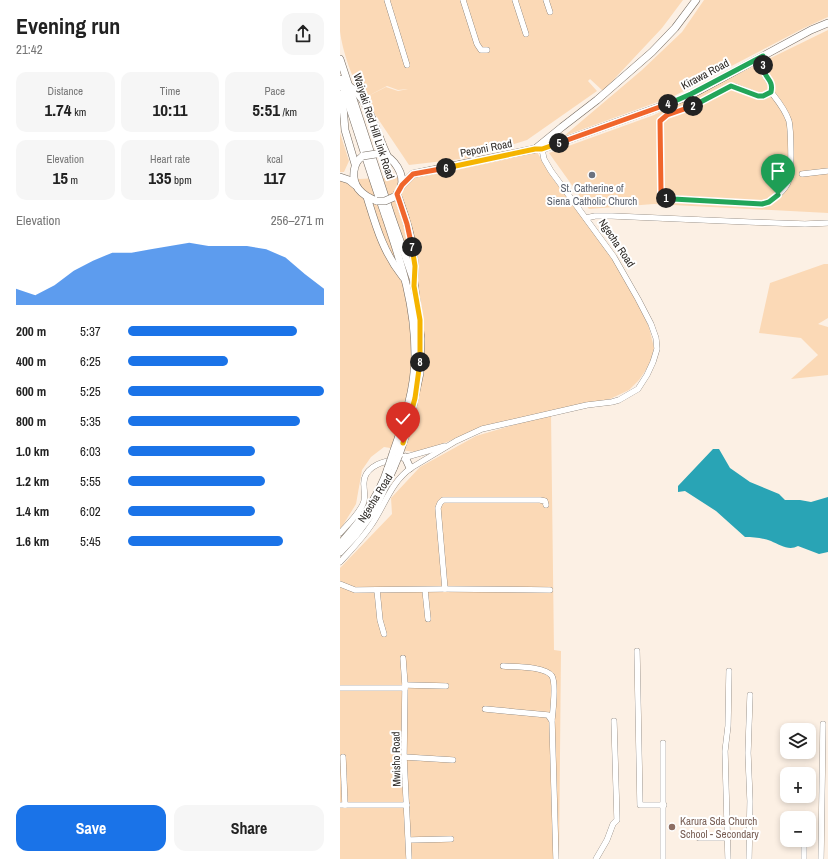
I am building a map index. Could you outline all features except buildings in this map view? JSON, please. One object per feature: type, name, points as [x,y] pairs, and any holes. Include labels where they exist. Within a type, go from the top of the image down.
[{"type":"main road","points":[[539,149],[562,127],[597,100],[658,46],[675,28],[696,0]]},
{"type":"main road","name":"Kirawa Road","points":[[539,149],[673,102],[691,94],[811,30],[828,23]]},
{"type":"main road","name":"Waiyaki Red Hill Link Road","points":[[340,59],[346,86],[406,280],[411,302],[415,356],[414,369],[399,455]]},
{"type":"main road","name":"Waiyaki Red Hill Link Road","points":[[340,80],[346,86],[414,281],[421,333],[420,366],[409,425],[399,455]]},
{"type":"main road","points":[[340,177],[349,180],[367,197],[377,201],[385,201],[395,196],[402,185],[398,168],[387,156],[370,115],[357,93],[346,86],[342,100],[345,130],[355,167]]},
{"type":"main road","name":"Peponi Road","points":[[402,185],[410,177],[417,173],[539,149]]},
{"type":"main road","points":[[356,186],[354,178],[355,167],[358,160],[363,156],[376,154],[387,156]]},
{"type":"main road","points":[[340,177],[346,175],[355,167]]},
{"type":"main road","name":"Peponi Road","points":[[398,168],[417,173]]},
{"type":"main road","points":[[395,196],[410,234],[415,266],[414,281]]},
{"type":"main road","points":[[367,197],[384,247],[395,267],[406,280]]},
{"type":"main road","points":[[340,552],[366,518],[391,467],[399,455],[410,468]]},
{"type":"main road","points":[[340,544],[366,518]]},
{"type":"street","points":[[387,0],[407,65]]},
{"type":"street","points":[[463,0],[477,44],[481,50],[487,50]]},
{"type":"street","points":[[515,0],[526,34]]},
{"type":"street","points":[[546,0],[550,12]]},
{"type":"street","points":[[763,56],[763,71],[770,80],[772,86],[771,92]]},
{"type":"street","points":[[734,86],[758,96],[763,96],[771,92],[781,103],[790,125],[791,175],[785,188],[769,202],[762,204],[673,199],[664,197],[661,191],[659,125],[663,117],[694,106],[728,87],[734,86]]},
{"type":"street","name":"Ngecha Road","points":[[340,562],[356,546],[369,529],[397,481],[410,468],[473,432],[492,426],[587,405],[619,400],[638,388],[647,375],[657,349],[655,333],[621,267],[551,171],[539,149]]},
{"type":"street","points":[[802,174],[828,171]]},
{"type":"street","points":[[586,218],[596,216],[612,216],[735,222],[805,224],[828,223]]},
{"type":"street","name":"Ngecha Road","points":[[340,533],[363,505],[365,496],[363,485],[365,476],[379,463],[399,455],[431,450],[456,441]]},
{"type":"street","points":[[445,589],[438,508],[443,500],[540,500],[545,501],[546,505]]},
{"type":"street","points":[[340,584],[355,590],[550,590]]},
{"type":"street","points":[[377,590],[380,620],[384,634]]},
{"type":"street","points":[[425,590],[428,619]]},
{"type":"street","points":[[637,651],[640,805],[664,805]]},
{"type":"street","name":"Mwisho Road","points":[[403,658],[405,687],[404,757],[409,859]]},
{"type":"street","points":[[503,666],[538,669],[551,675],[553,679],[554,695],[552,721],[556,859]]},
{"type":"street","points":[[728,671],[728,726],[725,748],[728,859]]},
{"type":"street","points":[[340,688],[446,686]]},
{"type":"street","points":[[749,859],[748,753],[750,696]]},
{"type":"street","points":[[485,709],[548,715],[552,721]]},
{"type":"street","points":[[596,859],[613,824],[617,820],[614,721]]},
{"type":"street","points":[[821,859],[823,724]]},
{"type":"street","points":[[663,743],[663,859]]},
{"type":"street","points":[[343,757],[343,805],[407,804]]},
{"type":"street","points":[[404,757],[453,760]]},
{"type":"street","points":[[699,838],[728,838]]},
{"type":"street","points":[[409,840],[451,839]]},
{"type":"street","points":[[804,847],[804,859]]},
{"type":"shaded area","points":[[340,0],[683,0],[662,28],[603,91],[590,79],[588,81],[597,91],[527,140],[469,158],[409,165],[364,98],[352,75],[341,39]],"holes":[[[387,86],[398,90],[408,89],[398,91],[386,87],[364,98]]]},
{"type":"shaded area","points":[[704,0],[828,0],[828,17],[674,96],[564,136],[642,70],[682,32]]},
{"type":"shaded area","points":[[828,30],[828,213],[654,204],[589,209],[549,153],[654,115]]},
{"type":"shaded area","points":[[340,133],[349,161],[344,172],[340,172]]},
{"type":"shaded area","points":[[537,152],[553,179],[621,268],[649,327],[654,348],[650,364],[639,380],[629,390],[610,399],[483,426],[438,446],[414,452],[384,447],[371,457],[362,470],[356,504],[340,530],[340,180],[417,176]]},
{"type":"shaded area","points":[[824,264],[828,264],[828,318],[818,324],[828,327],[828,375],[791,379],[818,355],[801,338],[759,333],[770,283]]},
{"type":"shaded area","points":[[551,414],[554,650],[561,651],[559,859],[340,859],[340,568],[392,514],[391,498],[420,467],[476,436]]},
{"type":"water","points":[[713,449],[719,449],[730,468],[750,482],[779,494],[785,500],[811,502],[828,497],[828,552],[819,554],[798,546],[788,548],[765,539],[745,537],[716,511],[685,491],[678,492],[678,486]]},
{"type":"place","name":"St. Catherine of Siena Catholic Church","points":[[592,175]]},
{"type":"place","name":"Karura Sda Church School - Secondary","points":[[672,827]]},
{"type":"route","points":[[403,443],[409,425],[418,382],[421,360],[421,339],[420,320],[414,286],[415,271],[413,252],[410,234],[397,194],[402,185],[413,174],[535,149],[542,149],[673,102],[763,56],[763,71],[770,80],[772,86],[771,92],[763,96],[758,96],[731,86],[694,106],[663,117],[659,125],[661,191],[666,198],[673,199],[762,204],[769,202],[778,195]]}]
